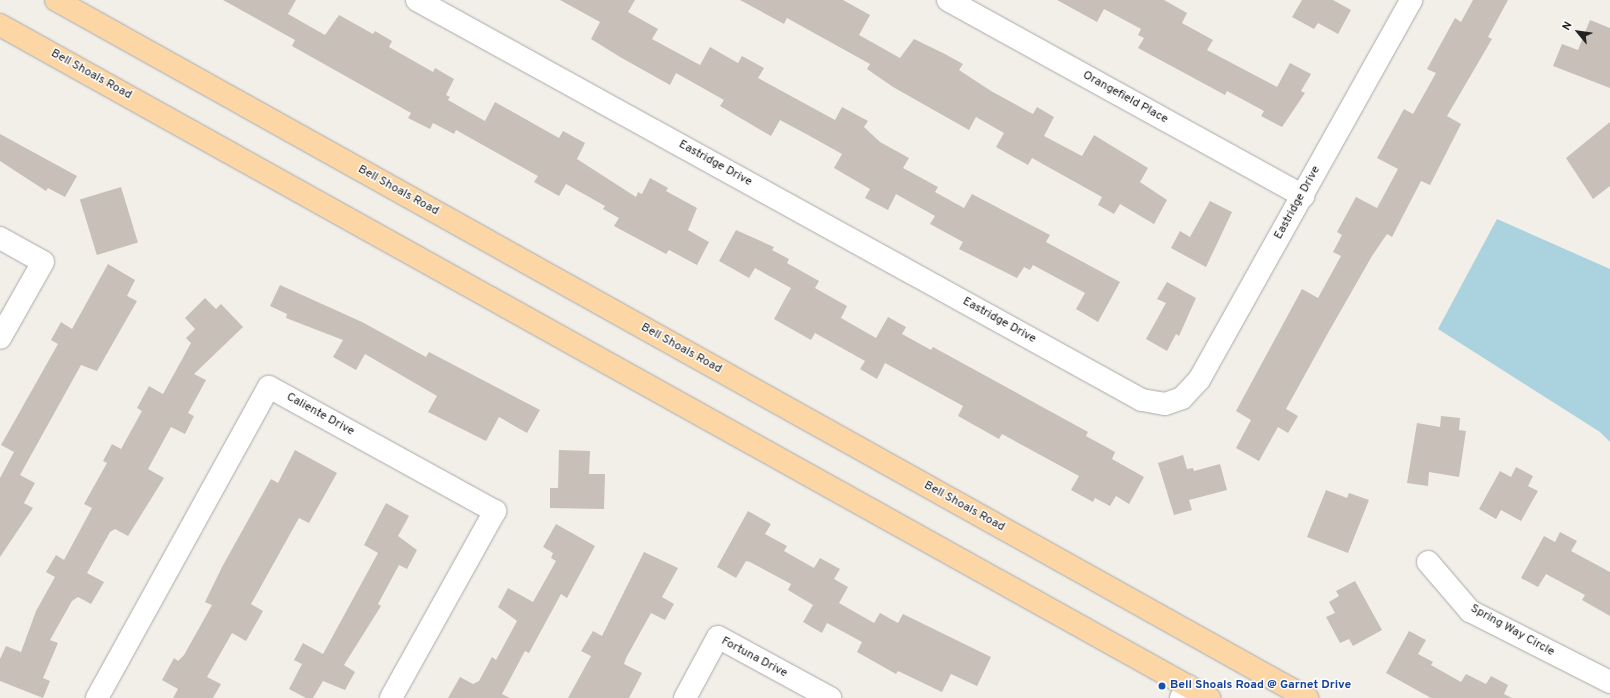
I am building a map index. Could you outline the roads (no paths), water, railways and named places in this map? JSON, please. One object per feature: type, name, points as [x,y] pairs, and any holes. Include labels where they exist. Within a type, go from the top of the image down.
[{"type":"main road","name":"Bell Shoals Road","points":[[56,0],[1307,698]]},
{"type":"main road","name":"Bell Shoals Road","points":[[0,25],[1185,692],[1209,698]]},
{"type":"street","name":"Eastridge Drive","points":[[417,0],[1142,400],[1164,404],[1182,398],[1199,380],[1411,0]]},
{"type":"street","name":"Orangefield Place","points":[[948,0],[1303,196]]},
{"type":"street","points":[[0,238],[43,262],[0,338]]},
{"type":"street","name":"Caliente Drive","points":[[97,698],[269,387],[495,511],[391,698]]},
{"type":"street","name":"Spring Way Circle","points":[[1428,562],[1470,611],[1610,682]]},
{"type":"street","name":"Fortuna Drive","points":[[685,698],[718,637],[830,698]]},
{"type":"water","points":[[1497,219],[1610,269],[1610,442],[1600,432],[1438,329]]},
{"type":"place","name":"Bell Shoals Road @ Garnet Drive","points":[[1162,686]]}]
